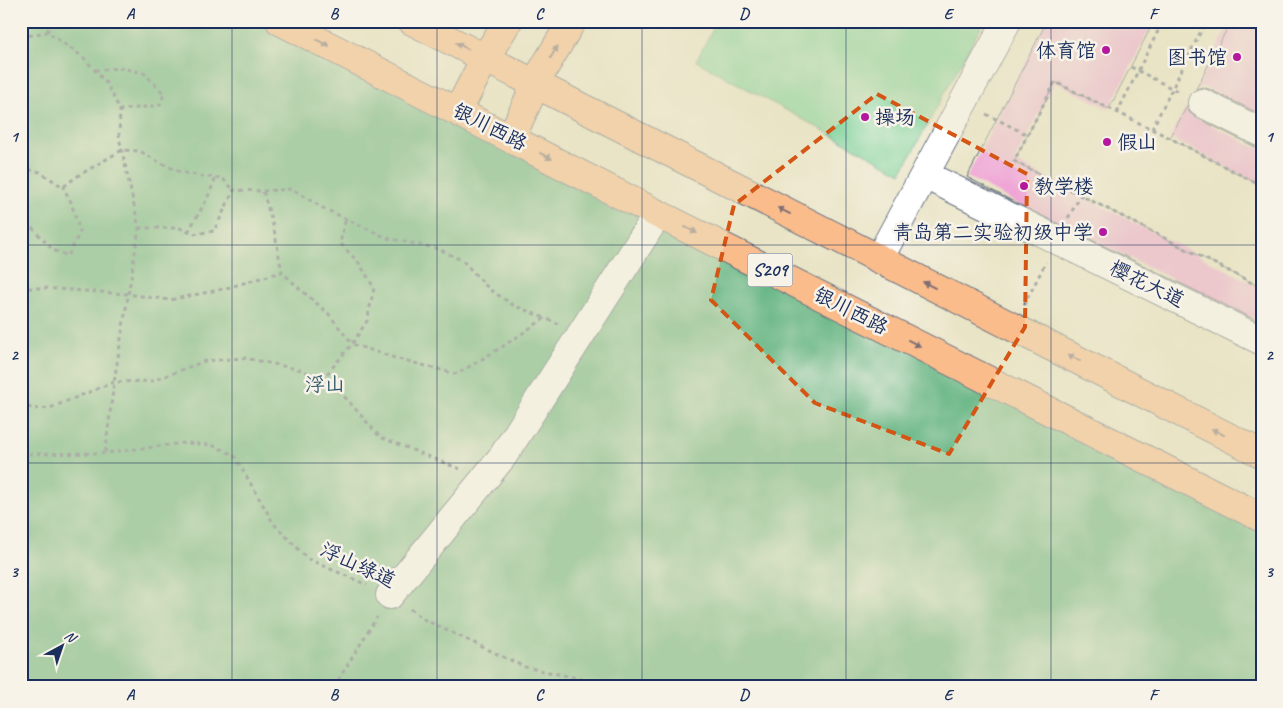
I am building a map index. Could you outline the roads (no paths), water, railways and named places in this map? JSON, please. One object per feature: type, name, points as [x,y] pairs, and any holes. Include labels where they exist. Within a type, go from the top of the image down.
[{"type":"main road","name":"银川西路","points":[[280,21],[658,214],[1262,518]]},
{"type":"main road","points":[[412,21],[1262,454]]},
{"type":"main road","points":[[458,111],[485,58],[508,21]]},
{"type":"main road","points":[[511,138],[541,73],[572,21]]},
{"type":"street","points":[[879,259],[1007,21]]},
{"type":"street","points":[[1202,103],[1262,133]]},
{"type":"street","name":"樱花大道","points":[[925,174],[1262,341]]},
{"type":"street","points":[[390,595],[503,456],[658,214]]},
{"type":"place","name":"体育馆","points":[[1106,50]]},
{"type":"place","name":"图书馆","points":[[1237,57]]},
{"type":"place","name":"操场","points":[[865,117]]},
{"type":"place","name":"假山","points":[[1107,142]]},
{"type":"place","name":"教学楼","points":[[1024,186]]},
{"type":"place","name":"青岛第二实验初级中学","points":[[1103,232]]},
{"type":"park label","name":"浮山","points":[[325,384]]}]
